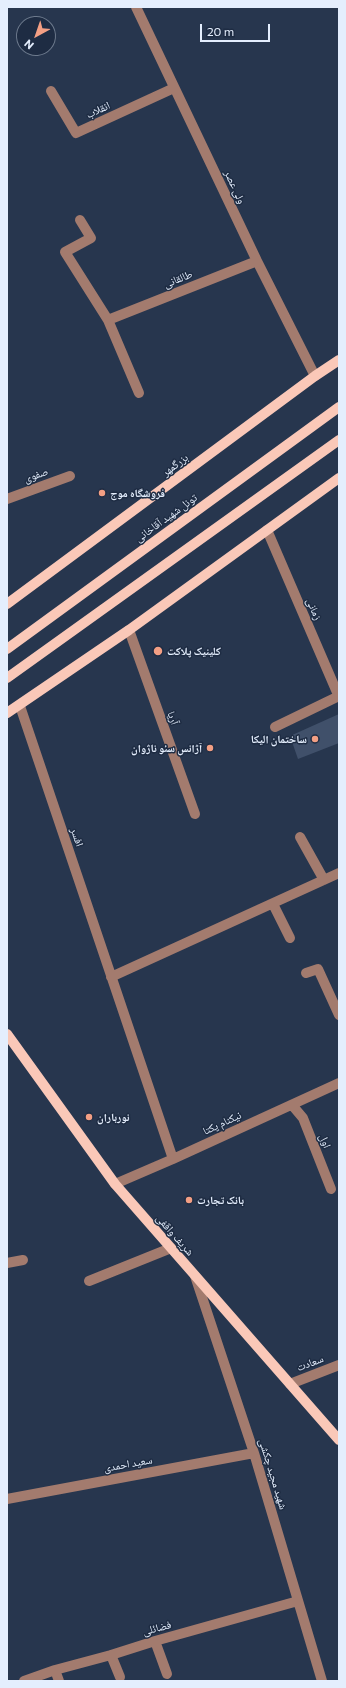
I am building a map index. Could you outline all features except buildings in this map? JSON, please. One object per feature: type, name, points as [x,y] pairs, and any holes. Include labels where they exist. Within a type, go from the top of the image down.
[{"type":"main road","name":"بزرگمهر","points":[[7,604],[315,376],[339,360]]},
{"type":"main road","name":"تونل شهید آقاخانی","points":[[7,649],[339,406]]},
{"type":"main road","points":[[7,678],[339,440]]},
{"type":"main road","points":[[7,713],[20,706],[129,630],[339,478]]},
{"type":"main road","name":"شریف واقفی","points":[[7,1034],[115,1184],[339,1440]]},
{"type":"street","name":"ولی عصر","points":[[136,7],[257,261],[315,376]]},
{"type":"street","name":"انقلاب","points":[[50,91],[76,133],[174,88]]},
{"type":"street","points":[[80,220],[91,238],[65,252],[108,320],[139,393]]},
{"type":"street","name":"طالقانی","points":[[108,320],[257,261]]},
{"type":"street","name":"صفوی","points":[[8,495],[70,476]]},
{"type":"street","name":"زمانی","points":[[267,530],[339,696]]},
{"type":"street","name":"آریا","points":[[129,630],[195,814]]},
{"type":"street","points":[[275,727],[339,696]]},
{"type":"street","name":"افسر","points":[[20,706],[173,1160]]},
{"type":"street","points":[[300,837],[324,880]]},
{"type":"street","points":[[111,977],[339,874]]},
{"type":"street","points":[[273,904],[290,938]]},
{"type":"street","points":[[306,974],[318,969],[339,1015]]},
{"type":"street","name":"نیکنام یکتا","points":[[115,1184],[173,1160],[339,1083]]},
{"type":"street","name":"اول","points":[[292,1104],[303,1118],[331,1189]]},
{"type":"street","points":[[89,1281],[171,1248]]},
{"type":"street","points":[[7,1263],[23,1260]]},
{"type":"street","name":"شهید مجید چکشی","points":[[195,1276],[254,1453],[322,1681]]},
{"type":"street","name":"سعادت","points":[[290,1384],[339,1365]]},
{"type":"street","name":"سعید احمدی","points":[[8,1495],[254,1453]]},
{"type":"street","name":"فضائلی","points":[[24,1681],[55,1670],[111,1655],[154,1641],[298,1601]]},
{"type":"street","points":[[154,1641],[167,1674]]},
{"type":"street","points":[[111,1655],[120,1677]]},
{"type":"street","points":[[55,1670],[59,1681]]},
{"type":"place","name":"فروشگاه موج","points":[[102,493]]},
{"type":"place","name":"کلینیک پلاکت","points":[[158,651]]},
{"type":"place","name":"ساختمان الیکا","points":[[315,739]]},
{"type":"place","name":"آژانس سئو ناژوان","points":[[210,748]]},
{"type":"place","name":"نورباران","points":[[89,1117]]},
{"type":"place","name":"بانک تجارت","points":[[189,1200]]}]
